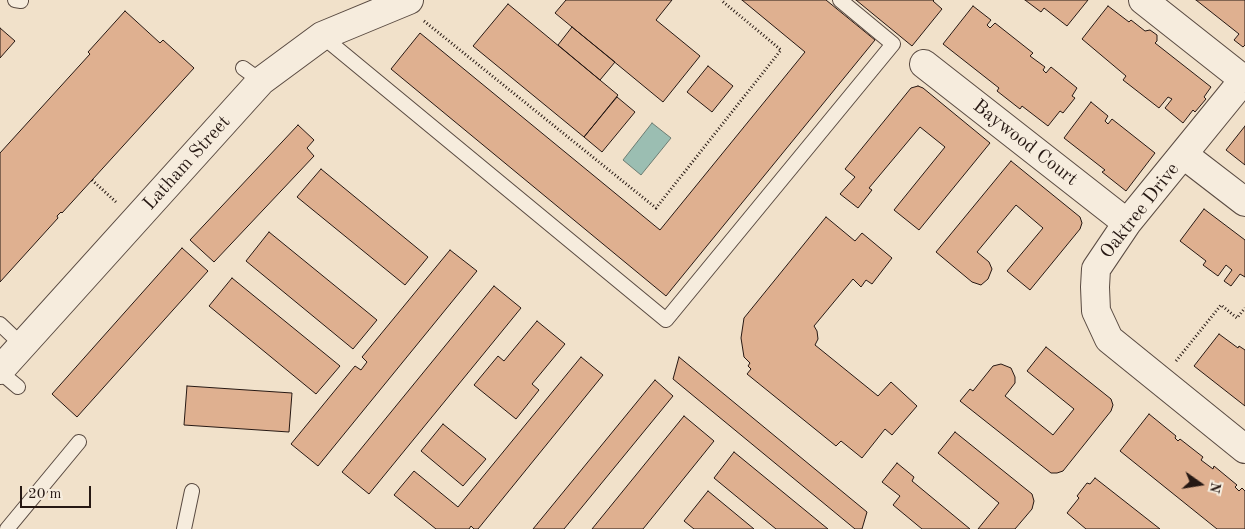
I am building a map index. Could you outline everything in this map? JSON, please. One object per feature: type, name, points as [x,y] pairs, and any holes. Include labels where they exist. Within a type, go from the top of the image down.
[{"type":"street","points":[[1143,0],[1244,79]]},
{"type":"street","name":"Latham Street","points":[[6,376],[22,345],[252,74],[322,36],[416,11]]},
{"type":"street","name":"Baywood Court","points":[[924,64],[1127,223]]},
{"type":"street","name":"Oaktree Drive","points":[[1244,79],[1127,223],[1096,269],[1096,312],[1109,339],[1245,449]]},
{"type":"street","points":[[1184,154],[1245,202]]},
{"type":"lane","points":[[15,0],[21,1]]},
{"type":"lane","points":[[322,36],[666,320],[893,44],[840,0]]},
{"type":"lane","points":[[0,324],[22,345]]},
{"type":"lane","points":[[7,529],[79,442]]},
{"type":"lane","points":[[184,529],[192,491]]},
{"type":"path","points":[[416,11],[656,208],[782,50],[721,0]]},
{"type":"path","points":[[92,180],[118,204]]},
{"type":"path","points":[[1161,380],[1221,305],[1237,318],[1245,308]]},
{"type":"water","points":[[652,123],[671,138],[641,175],[623,160]]},
{"type":"building","points":[[566,0],[672,0],[656,20],[700,56],[663,102],[555,13]]},
{"type":"building","points":[[742,0],[826,0],[875,40],[666,296],[391,69],[420,33],[660,230],[805,52]]},
{"type":"building","points":[[856,0],[934,0],[942,9],[912,46]]},
{"type":"building","points":[[1025,0],[1088,0],[1067,26],[1044,8],[1041,12]]},
{"type":"building","points":[[1196,0],[1245,0],[1245,45],[1243,47],[1234,40],[1239,34]]},
{"type":"building","points":[[508,4],[618,95],[584,137],[473,46]]},
{"type":"building","points":[[973,6],[991,20],[987,25],[990,28],[995,23],[1033,53],[1030,56],[1045,67],[1043,70],[1046,73],[1051,67],[1077,88],[1072,96],[1075,98],[1063,113],[1060,111],[1048,126],[1022,106],[1020,109],[997,91],[999,88],[943,44]]},
{"type":"building","points":[[1108,6],[1129,22],[1131,20],[1145,31],[1150,30],[1157,35],[1155,43],[1211,87],[1204,97],[1206,99],[1195,112],[1193,110],[1183,123],[1165,108],[1172,99],[1168,97],[1159,108],[1123,80],[1126,76],[1082,39]]},
{"type":"building","points":[[125,11],[160,43],[163,40],[194,68],[62,213],[57,216],[58,218],[0,282],[0,153],[90,54],[88,52]]},
{"type":"building","points":[[572,27],[615,62],[600,80],[558,45]]},
{"type":"building","points":[[0,28],[15,41],[0,58]]},
{"type":"building","points":[[708,66],[733,86],[712,112],[687,92]]},
{"type":"building","points":[[918,86],[923,88],[990,143],[919,230],[894,210],[945,147],[920,127],[869,188],[872,190],[858,208],[840,194],[855,177],[845,169],[911,88]]},
{"type":"building","points":[[617,97],[635,112],[602,152],[584,137]]},
{"type":"building","points":[[1091,102],[1108,116],[1105,121],[1108,124],[1112,119],[1155,153],[1126,191],[1102,172],[1105,170],[1064,138]]},
{"type":"building","points":[[298,125],[314,140],[307,148],[314,156],[214,262],[190,240]]},
{"type":"building","points":[[1245,126],[1245,165],[1226,150]]},
{"type":"building","points":[[1011,161],[1080,217],[1082,223],[1080,229],[1030,290],[1007,271],[1043,228],[1016,205],[977,252],[989,262],[992,269],[988,279],[981,285],[972,282],[936,252]]},
{"type":"building","points":[[321,169],[428,257],[405,285],[297,197]]},
{"type":"building","points":[[1204,209],[1245,240],[1245,277],[1240,274],[1231,286],[1224,281],[1232,270],[1226,265],[1218,276],[1203,265],[1206,261],[1180,241]]},
{"type":"building","points":[[826,217],[855,241],[862,233],[892,258],[872,284],[866,280],[861,287],[853,279],[814,326],[818,339],[815,345],[878,396],[891,382],[917,406],[892,435],[885,429],[862,458],[841,441],[836,446],[747,374],[751,369],[748,366],[750,363],[744,357],[741,338],[744,318]]},
{"type":"building","points":[[269,232],[377,320],[353,349],[246,261]]},
{"type":"building","points":[[182,248],[208,271],[77,417],[52,394]]},
{"type":"building","points":[[450,250],[477,271],[318,466],[291,444],[355,366],[361,370],[367,362],[362,357]]},
{"type":"building","points":[[232,278],[340,366],[316,394],[209,306]]},
{"type":"building","points":[[494,286],[521,308],[369,494],[342,472]]},
{"type":"building","points":[[537,321],[565,344],[532,384],[539,390],[516,419],[474,385],[498,356],[504,361]]},
{"type":"building","points":[[1219,334],[1238,348],[1239,346],[1245,350],[1245,406],[1194,366]]},
{"type":"building","points":[[1046,347],[1111,399],[1113,405],[1111,411],[1063,471],[1057,473],[1051,473],[960,401],[970,389],[973,391],[993,366],[1001,364],[1011,368],[1015,377],[1015,383],[1005,396],[1053,435],[1074,409],[1027,371]]},
{"type":"building","points":[[581,357],[603,375],[478,529],[474,529],[471,526],[469,529],[436,529],[394,495],[414,471],[458,507]]},
{"type":"building","points":[[679,357],[867,512],[862,529],[855,529],[673,379]]},
{"type":"building","points":[[655,380],[673,396],[564,529],[533,529]]},
{"type":"building","points":[[187,386],[292,393],[289,432],[184,425]]},
{"type":"building","points":[[1149,414],[1176,436],[1175,438],[1178,441],[1180,439],[1203,457],[1201,460],[1213,469],[1214,466],[1237,485],[1235,487],[1239,491],[1242,488],[1245,491],[1245,529],[1217,529],[1120,451]]},
{"type":"building","points":[[684,416],[714,441],[643,529],[592,529]]},
{"type":"building","points":[[443,424],[486,459],[463,486],[421,451]]},
{"type":"building","points":[[955,432],[1032,494],[1034,501],[1032,509],[1015,529],[978,529],[999,503],[938,453]]},
{"type":"building","points":[[734,452],[828,529],[776,529],[714,478]]},
{"type":"building","points":[[897,463],[914,477],[912,481],[970,529],[922,529],[893,505],[900,496],[882,482]]},
{"type":"building","points":[[1095,478],[1160,529],[1086,529],[1067,513],[1079,498],[1077,496],[1087,483],[1090,484]]},
{"type":"building","points":[[708,491],[754,529],[694,529],[684,521]]}]
